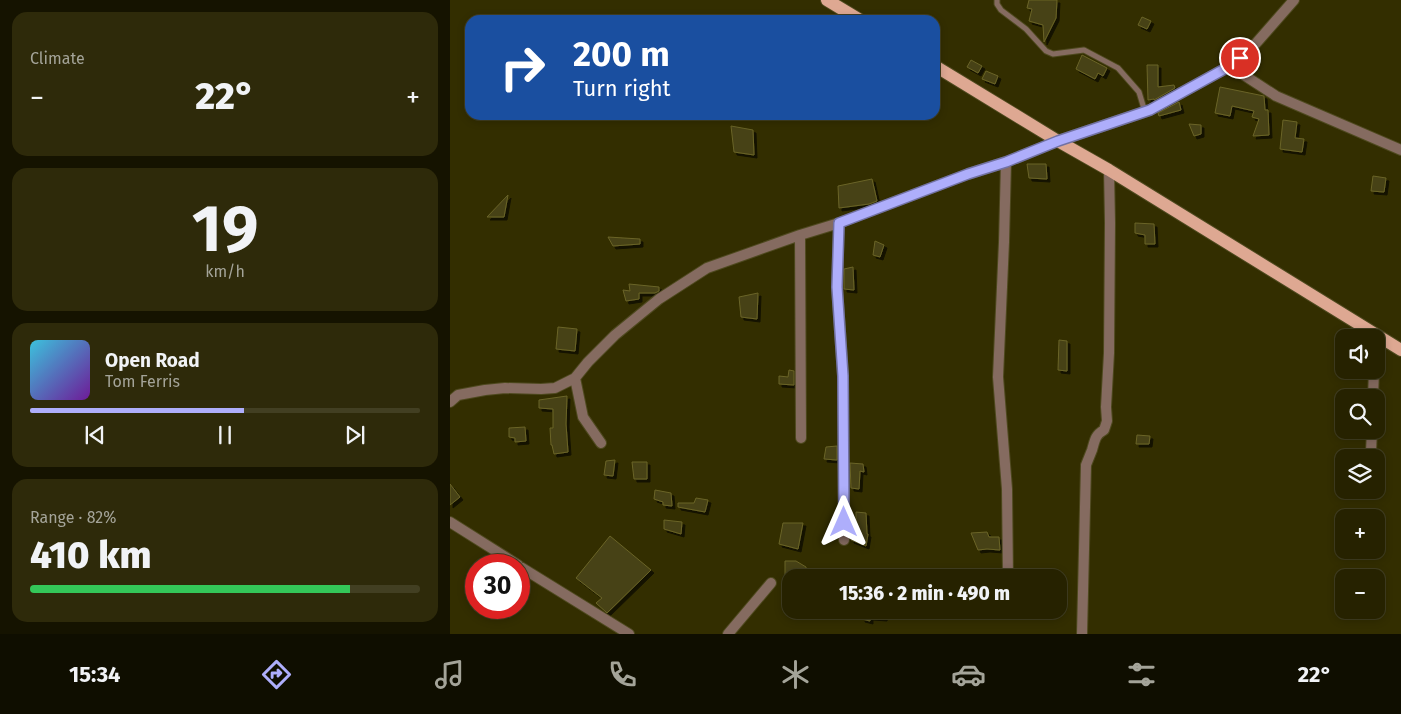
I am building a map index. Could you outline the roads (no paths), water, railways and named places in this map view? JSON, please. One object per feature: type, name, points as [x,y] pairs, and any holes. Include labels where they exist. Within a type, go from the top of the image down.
[{"type":"main road","points":[[827,0],[852,15]]},
{"type":"main road","points":[[940,69],[1109,170],[1362,329]]},
{"type":"main road","points":[[1385,342],[1401,350]]},
{"type":"street","points":[[450,402],[458,395],[485,390],[555,388],[575,378],[615,335],[659,299],[707,268],[839,223],[1058,141],[1145,112],[1230,66],[1251,49],[1294,0]]},
{"type":"street","points":[[1230,66],[1276,96],[1401,150]]},
{"type":"street","points":[[1006,162],[998,377],[1007,489],[1008,569]]},
{"type":"street","points":[[1082,634],[1086,465],[1094,438],[1104,430],[1107,421],[1109,170]]},
{"type":"street","points":[[839,223],[837,287],[843,376],[844,540]]},
{"type":"street","points":[[800,235],[800,438]]},
{"type":"street","points":[[575,378],[583,417],[601,443]]},
{"type":"street","points":[[450,522],[501,554]]},
{"type":"street","points":[[530,572],[629,634]]},
{"type":"street","points":[[728,634],[771,583]]},
{"type":"lane","points":[[997,0],[1001,10],[1026,29],[1046,51],[1053,54],[1084,50],[1118,68],[1139,92],[1145,112]]}]
